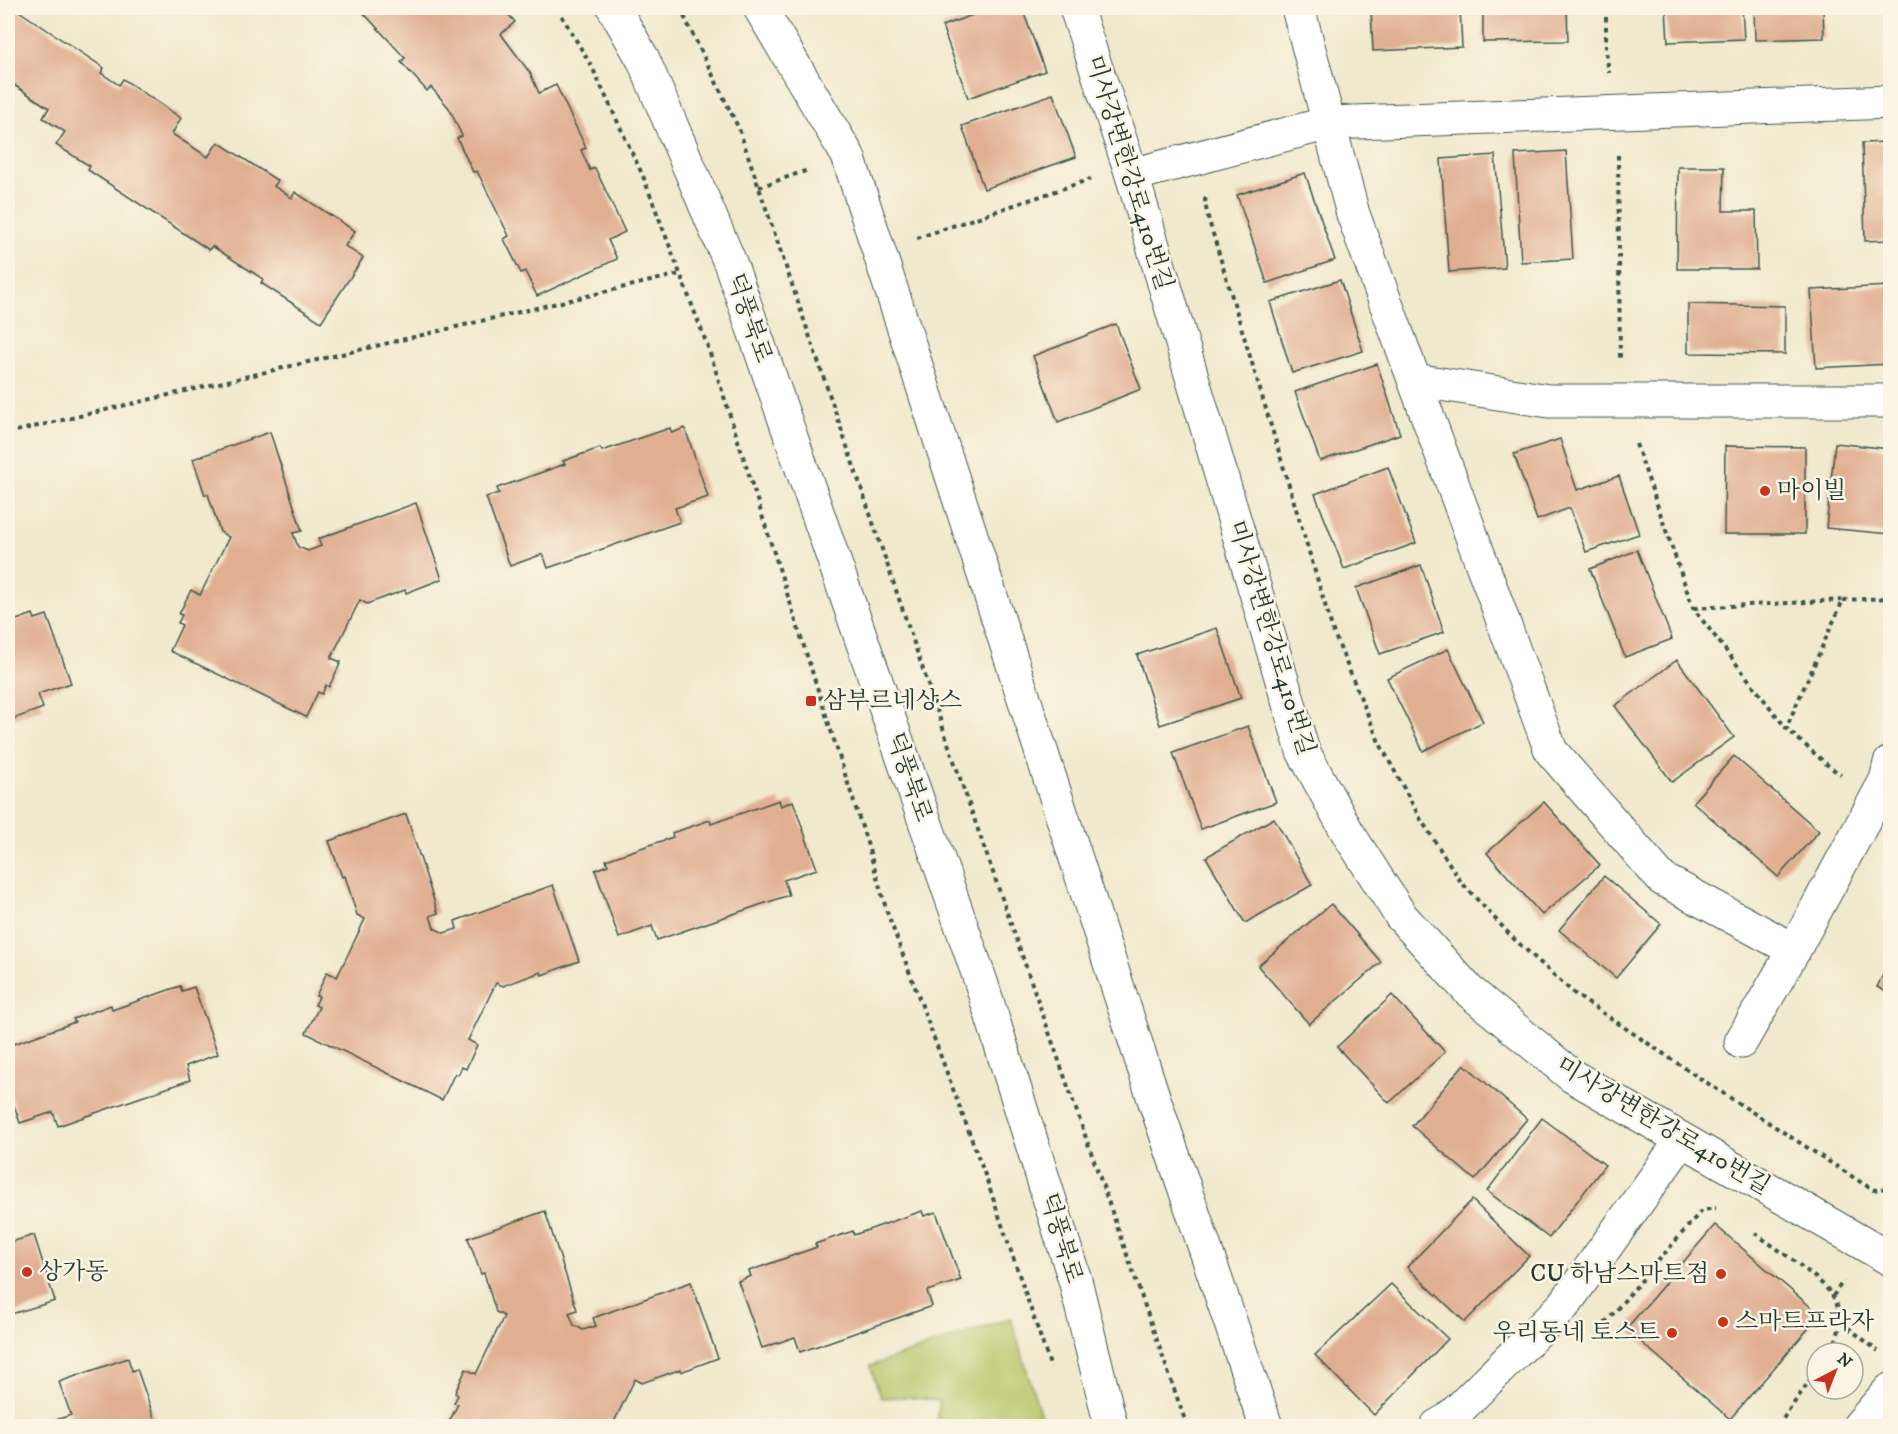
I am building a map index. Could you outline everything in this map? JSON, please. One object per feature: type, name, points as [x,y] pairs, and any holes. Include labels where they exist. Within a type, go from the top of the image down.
[{"type":"street","name":"덕풍북로","points":[[614,8],[643,59],[731,265],[981,982],[1075,1280],[1111,1426]]},
{"type":"street","points":[[760,8],[848,156],[1151,1087],[1266,1426]]},
{"type":"street","name":"미사강변한강로410번길","points":[[1076,8],[1132,175],[1303,751],[1348,833],[1401,916],[1469,991],[1572,1076],[1890,1259]]},
{"type":"street","points":[[1298,8],[1353,214],[1551,751],[1662,879],[1794,950]]},
{"type":"street","points":[[1132,175],[1329,123],[1890,102]]},
{"type":"street","points":[[1415,380],[1549,401],[1890,401]]},
{"type":"street","points":[[1741,1042],[1794,950],[1886,780],[1890,763]]},
{"type":"street","points":[[1437,1426],[1449,1419],[1564,1305],[1682,1140]]},
{"type":"street","points":[[1859,1426],[1890,1390]]},
{"type":"path","points":[[557,8],[592,67],[634,156],[709,350],[868,846],[887,912],[985,1175],[1054,1378]]},
{"type":"path","points":[[680,8],[739,129],[963,787],[1187,1426]]},
{"type":"path","points":[[759,187],[848,156]]},
{"type":"path","points":[[879,251],[1097,177]]},
{"type":"path","points":[[1212,191],[1204,200],[1207,214],[1333,631],[1379,742],[1420,818],[1461,882],[1513,938],[1576,995],[1873,1190],[1890,1188]]},
{"type":"path","points":[[8,433],[680,274]]},
{"type":"path","points":[[1693,608],[1890,598]]},
{"type":"path","points":[[1786,728],[1843,600]]},
{"type":"path","points":[[1611,1318],[1702,1210],[1713,1208],[1724,1210]]},
{"type":"path","points":[[1753,1231],[1818,1281],[1833,1296],[1840,1322],[1836,1341]]},
{"type":"path","points":[[1840,1322],[1882,1354]]},
{"type":"path","points":[[1778,1426],[1805,1387]]},
{"type":"green space","points":[[1011,1318],[1044,1426],[937,1426],[939,1401],[907,1397],[881,1398],[870,1366]]},
{"type":"building","points":[[359,8],[503,8],[515,22],[501,34],[530,73],[539,93],[556,85],[586,148],[581,150],[590,170],[595,168],[625,232],[608,240],[617,259],[537,296],[525,271],[521,273],[504,239],[509,236],[477,171],[473,172],[457,138],[462,136],[449,108],[431,87],[427,91],[401,62],[405,58]]},
{"type":"building","points":[[992,8],[1022,8],[1045,71],[968,98],[942,26]]},
{"type":"building","points":[[1371,8],[1460,8],[1462,47],[1373,51]]},
{"type":"building","points":[[1483,8],[1567,8],[1568,41],[1483,42]]},
{"type":"building","points":[[1666,8],[1742,8],[1744,39],[1668,42]]},
{"type":"building","points":[[1754,8],[1823,8],[1824,38],[1755,40]]},
{"type":"building","points":[[16,9],[104,68],[101,73],[119,85],[123,79],[181,118],[172,134],[208,157],[218,142],[278,181],[274,186],[292,198],[295,192],[355,231],[345,246],[363,258],[321,322],[261,283],[263,279],[212,246],[209,250],[88,170],[90,166],[56,145],[65,132],[43,118],[49,108],[8,81],[8,16],[11,18]]},
{"type":"building","points":[[1053,94],[1076,157],[984,189],[962,126]]},
{"type":"building","points":[[1890,142],[1890,240],[1865,241],[1862,143]]},
{"type":"building","points":[[1566,151],[1573,259],[1521,262],[1515,154]]},
{"type":"building","points":[[1495,155],[1505,268],[1449,272],[1441,159]]},
{"type":"building","points":[[1678,167],[1724,167],[1723,211],[1756,211],[1757,269],[1677,269]]},
{"type":"building","points":[[1305,173],[1335,260],[1267,283],[1237,195]]},
{"type":"building","points":[[1340,280],[1363,351],[1292,373],[1270,302]]},
{"type":"building","points":[[1890,286],[1890,364],[1816,368],[1811,290]]},
{"type":"building","points":[[1688,304],[1785,306],[1785,354],[1688,353]]},
{"type":"building","points":[[1116,324],[1141,389],[1058,422],[1033,356]]},
{"type":"building","points":[[1377,364],[1400,434],[1320,461],[1295,392]]},
{"type":"building","points":[[670,428],[672,433],[685,428],[708,497],[675,508],[680,522],[548,568],[543,554],[510,566],[486,497],[499,493],[497,488],[565,464],[563,461],[600,448],[602,451]]},
{"type":"building","points":[[270,432],[302,531],[293,533],[298,547],[308,551],[321,546],[318,539],[416,503],[442,579],[406,593],[405,590],[367,604],[360,600],[331,658],[341,662],[329,687],[326,685],[322,694],[318,692],[306,717],[170,651],[182,625],[178,623],[182,615],[179,614],[191,590],[200,595],[229,537],[220,532],[208,494],[205,495],[193,459]]},
{"type":"building","points":[[1560,439],[1577,490],[1619,476],[1639,534],[1586,552],[1570,508],[1537,520],[1514,454]]},
{"type":"building","points":[[1835,443],[1890,449],[1890,534],[1826,528]]},
{"type":"building","name":"마이빌","points":[[1725,446],[1805,447],[1805,534],[1724,534]]},
{"type":"building","points":[[1388,467],[1416,543],[1344,569],[1315,494]]},
{"type":"building","points":[[1637,550],[1672,639],[1625,657],[1590,569]]},
{"type":"building","points":[[1421,565],[1444,632],[1380,654],[1356,588]]},
{"type":"building","points":[[33,614],[35,619],[47,615],[71,683],[38,694],[43,708],[8,721],[8,623]]},
{"type":"building","points":[[1217,628],[1241,698],[1160,725],[1137,655]]},
{"type":"building","points":[[1448,649],[1483,722],[1423,751],[1387,678]]},
{"type":"building","points":[[1677,660],[1734,737],[1672,782],[1615,706]]},
{"type":"building","points":[[1248,726],[1276,802],[1201,829],[1173,753]]},
{"type":"building","points":[[1734,756],[1819,831],[1778,877],[1693,802]]},
{"type":"building","points":[[779,800],[781,806],[793,801],[817,869],[784,880],[789,895],[657,940],[652,926],[619,938],[595,870],[608,865],[606,860],[673,837],[672,833],[710,820],[711,824]]},
{"type":"building","points":[[1544,802],[1600,865],[1542,915],[1487,853]]},
{"type":"building","points":[[406,814],[438,913],[430,916],[434,928],[444,933],[457,929],[455,921],[553,885],[579,961],[503,986],[496,983],[468,1040],[477,1045],[466,1069],[462,1067],[458,1075],[455,1073],[442,1100],[306,1033],[319,1007],[315,1005],[319,997],[316,996],[327,972],[337,977],[365,919],[357,915],[345,876],[342,877],[329,841]]},
{"type":"building","points":[[1274,818],[1312,885],[1245,923],[1206,857]]},
{"type":"building","points":[[1604,876],[1661,924],[1616,978],[1559,930]]},
{"type":"building","points":[[1331,904],[1381,962],[1309,1024],[1258,966]]},
{"type":"building","points":[[1890,961],[1890,994],[1877,987]]},
{"type":"building","points":[[180,986],[182,991],[194,987],[218,1054],[186,1066],[190,1080],[58,1126],[53,1112],[20,1123],[8,1088],[8,1046],[75,1022],[73,1019],[111,1005],[112,1010]]},
{"type":"building","points":[[1392,995],[1445,1052],[1389,1103],[1337,1047]]},
{"type":"building","points":[[1464,1064],[1527,1119],[1475,1180],[1412,1126]]},
{"type":"building","points":[[1542,1118],[1605,1165],[1549,1238],[1487,1191]]},
{"type":"building","points":[[1472,1200],[1529,1256],[1465,1322],[1407,1267]]},
{"type":"building","points":[[545,1211],[577,1310],[569,1313],[574,1325],[583,1330],[596,1326],[593,1318],[691,1282],[718,1358],[642,1383],[635,1379],[612,1426],[447,1426],[458,1404],[454,1403],[458,1395],[455,1393],[466,1369],[476,1374],[504,1316],[496,1312],[484,1273],[481,1274],[468,1238]]},
{"type":"building","points":[[922,1211],[924,1216],[936,1212],[961,1280],[927,1291],[932,1306],[800,1352],[795,1337],[762,1348],[738,1281],[751,1276],[749,1271],[817,1247],[815,1244],[853,1231],[854,1235]]},
{"type":"building","name":"스마트프라자","points":[[1715,1225],[1820,1315],[1730,1419],[1626,1329]]},
{"type":"building","name":"상가동","points":[[34,1235],[55,1301],[8,1315],[8,1243]]},
{"type":"building","points":[[1391,1284],[1448,1339],[1374,1415],[1315,1355]]},
{"type":"building","points":[[128,1358],[132,1371],[137,1369],[157,1426],[59,1426],[56,1420],[71,1415],[59,1382]]},
{"type":"place","name":"마이빌","points":[[1765,491]]},
{"type":"place","name":"삼부르네상스","points":[[811,701]]},
{"type":"place","name":"상가동","points":[[27,1272]]},
{"type":"place","name":"CU 하남스마트점","points":[[1721,1274]]},
{"type":"place","name":"스마트프라자","points":[[1723,1322]]},
{"type":"place","name":"우리동네 토스트","points":[[1672,1333]]}]
